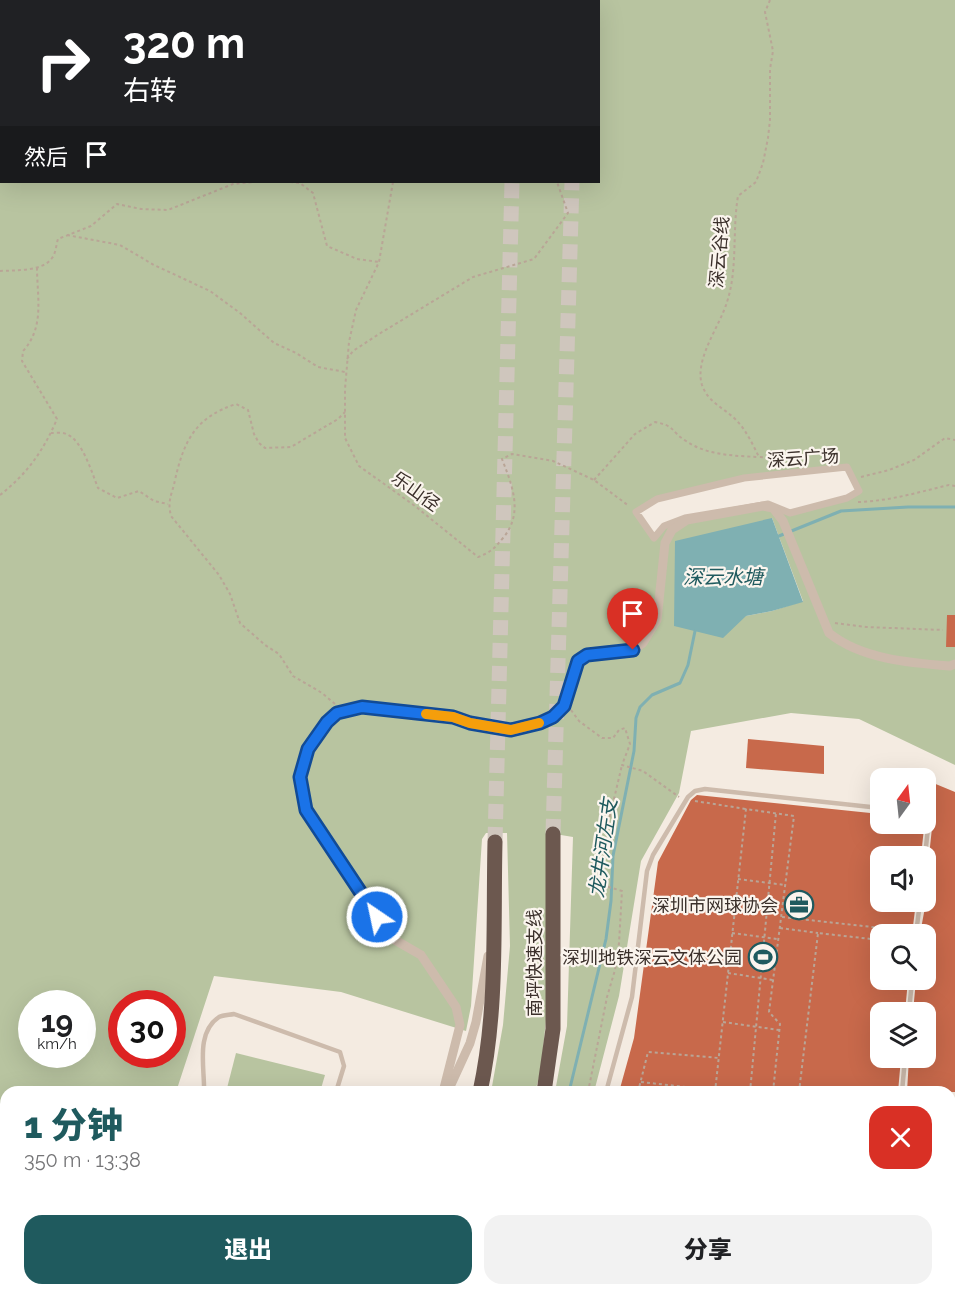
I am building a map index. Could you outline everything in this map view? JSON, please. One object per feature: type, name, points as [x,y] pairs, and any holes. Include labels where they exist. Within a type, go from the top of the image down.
[{"type":"highway","name":"南坪快速支线","points":[[545,1086],[553,1029],[553,834]]},
{"type":"highway","points":[[481,1086],[487,1062],[492,1018],[495,842]]},
{"type":"street","name":"深云广场","points":[[636,512],[657,498],[744,478],[847,467],[859,491],[847,498]]},
{"type":"street","points":[[636,512],[654,538],[664,526],[685,518],[768,504],[790,513],[847,498]]},
{"type":"street","points":[[446,1086],[460,1025],[456,1007],[421,955],[395,940],[377,917],[306,810],[300,777],[308,749],[327,722],[337,713],[362,707],[453,717],[470,723],[511,730],[540,723],[553,717],[564,706],[578,661],[587,655],[633,650],[643,643],[657,620],[665,543],[672,530],[687,520],[763,506],[773,508],[783,521],[829,633],[843,644],[915,663],[950,666],[955,664]]},
{"type":"street","points":[[448,1086],[470,1043],[476,1022],[493,921]]},
{"type":"lane","points":[[608,1086],[632,997],[647,871],[653,855],[688,797],[695,791],[705,789],[870,807]]},
{"type":"lane","points":[[204,1086],[204,1039],[211,1026],[220,1017],[234,1014],[340,1052],[344,1066],[338,1086]]},
{"type":"lane","points":[[903,1086],[904,1068]]},
{"type":"path","name":"深云谷线","points":[[759,456],[738,422],[709,399],[702,384],[701,374],[710,339],[728,301],[735,260],[734,219],[738,196],[756,182],[766,146],[770,120],[770,69],[773,51],[765,12],[770,0]]},
{"type":"path","points":[[0,271],[46,264],[54,256],[58,239],[91,226],[117,204],[141,209],[168,210],[233,184],[244,183]]},
{"type":"path","points":[[300,183],[313,193],[327,246],[357,260],[379,262]]},
{"type":"path","name":"乐山径","points":[[393,183],[379,262],[356,310],[346,361],[345,438],[359,466],[415,506],[478,557],[491,552],[510,530],[516,509],[514,491],[502,459],[512,454],[554,461],[594,480],[636,512]]},
{"type":"path","points":[[346,361],[353,351],[473,277],[534,259],[568,213],[557,183]]},
{"type":"path","points":[[68,235],[120,245],[154,265],[210,291],[240,313],[252,326],[274,343],[318,367],[345,372]]},
{"type":"path","points":[[0,495],[21,478],[36,459],[57,419],[22,361],[23,351],[32,341],[39,323],[37,267]]},
{"type":"path","points":[[337,713],[335,703],[293,676],[279,654],[264,645],[240,623],[230,594],[219,575],[171,516],[168,504],[179,460],[190,436],[204,419],[221,409],[236,404],[248,410],[254,434],[265,448],[291,447],[338,419],[345,412]]},
{"type":"path","points":[[594,480],[635,435],[655,422],[669,425],[686,441],[706,451],[786,459],[789,473]]},
{"type":"path","points":[[51,433],[66,434],[77,443],[89,463],[98,488],[117,498],[139,491],[154,501],[168,504]]},
{"type":"path","points":[[853,479],[889,470],[914,460],[945,438],[955,440]]},
{"type":"path","points":[[847,498],[856,502],[880,501],[949,485],[955,486]]},
{"type":"path","points":[[822,618],[839,625],[943,630]]},
{"type":"path","points":[[564,706],[579,721],[602,738],[613,738],[619,730],[625,728],[630,744],[622,765],[605,837],[602,885],[622,891],[619,943],[589,1086]]},
{"type":"path","points":[[622,765],[643,771],[682,799]]},
{"type":"path","points":[[692,801],[794,816],[769,1012],[780,1024],[774,1086]]},
{"type":"path","points":[[716,1086],[746,809]]},
{"type":"path","points":[[751,1086],[776,813]]},
{"type":"path","points":[[738,879],[785,885]]},
{"type":"path","points":[[781,917],[870,928]]},
{"type":"path","points":[[780,928],[870,939]]},
{"type":"path","points":[[732,933],[778,939]]},
{"type":"path","points":[[800,1086],[818,933]]},
{"type":"path","points":[[728,973],[773,981]]},
{"type":"path","points":[[723,1022],[779,1030]]},
{"type":"path","points":[[639,1086],[648,1052],[719,1058]]},
{"type":"path","points":[[640,1082],[673,1086]]},
{"type":"green space","points":[[600,0],[955,0],[955,765],[859,719],[791,713],[691,731],[679,793],[641,861],[619,996],[596,1086],[556,1086],[567,1026],[573,837],[549,833],[547,1009],[541,1070],[537,1086],[492,1086],[503,1025],[510,946],[507,833],[486,833],[482,839],[471,1006],[466,1031],[341,992],[214,976],[186,1061],[186,990],[108,990],[108,1068],[184,1068],[178,1086],[0,1086],[0,183],[600,183]],"holes":[[[846,467],[859,491],[790,513],[768,504],[664,526],[654,538],[636,512],[657,499],[744,478]],[[772,518],[803,601],[746,616]]]},
{"type":"green space","points":[[236,1053],[325,1075],[322,1086],[228,1086]]},
{"type":"water","name":"深云水塘","points":[[772,518],[803,602],[746,616],[723,638],[674,626],[675,541]]},
{"type":"building","points":[[947,615],[955,615],[955,647],[946,647]]},
{"type":"building","points":[[748,739],[824,746],[824,774],[746,768]]},
{"type":"building","name":"深圳地铁深云文体公园","points":[[936,784],[955,792],[955,1086],[907,1086],[908,1068],[936,1068],[936,1002],[914,1002],[915,990],[936,990],[936,924],[922,924],[924,912],[936,912],[936,846],[930,846],[931,834],[936,834]]},
{"type":"building","name":"深圳地铁深云文体公园","points":[[697,795],[870,813],[870,834],[923,834],[922,846],[870,846],[870,912],[915,912],[913,924],[870,924],[870,990],[907,990],[906,1002],[870,1002],[870,1068],[900,1068],[899,1086],[621,1086],[634,1038],[658,862],[691,800]]},
{"type":"waterway","points":[[779,536],[841,511],[955,507]]},
{"type":"waterway","name":"龙井河左支","points":[[570,1086],[606,939],[613,856],[634,751],[636,718],[640,707],[652,695],[680,683],[688,665],[695,631]]},
{"type":"tunnel","points":[[495,842],[512,183]]},
{"type":"tunnel","points":[[553,834],[572,183]]},
{"type":"slow traffic","points":[[426,714],[453,717],[470,723],[511,730],[539,723]]},
{"type":"place","name":"深圳市网球协会","points":[[799,905]]},
{"type":"place","name":"深圳地铁深云文体公园","points":[[763,957]]},
{"type":"route","points":[[377,917],[306,810],[300,777],[308,749],[327,722],[337,713],[362,707],[453,717],[470,723],[511,730],[540,723],[553,717],[564,706],[578,661],[587,655],[633,650]]}]
